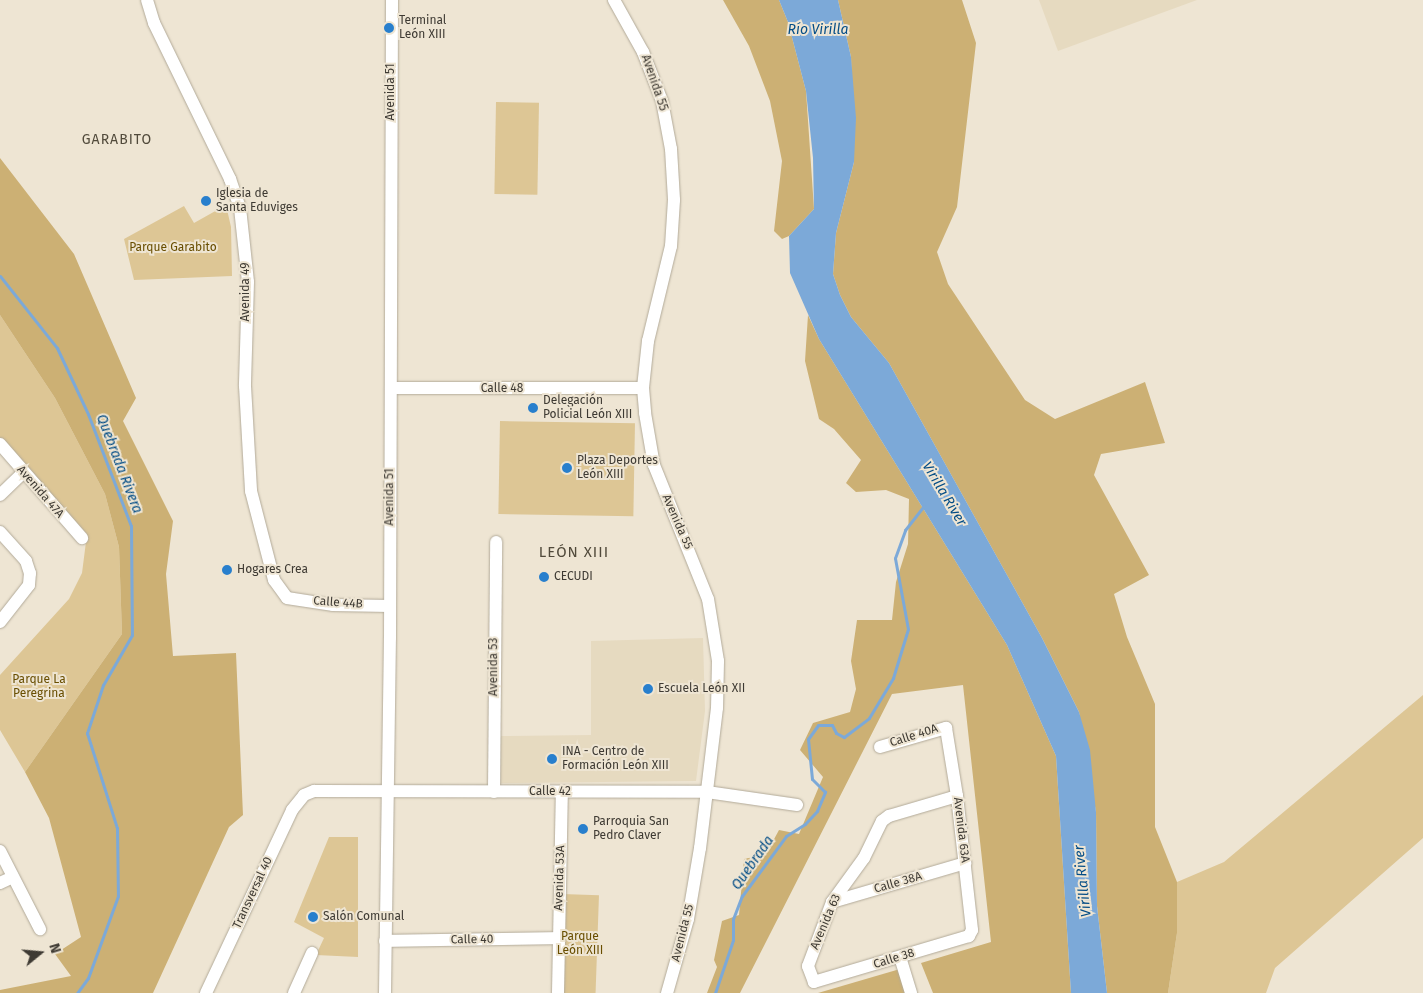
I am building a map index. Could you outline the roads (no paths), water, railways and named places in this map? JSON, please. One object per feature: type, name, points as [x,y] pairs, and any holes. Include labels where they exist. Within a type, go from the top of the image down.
[{"type":"street","name":"Avenida 49","points":[[147,0],[154,22],[230,179],[240,208],[248,282],[245,386],[251,491],[274,580],[288,598]]},
{"type":"street","name":"Avenida 51","points":[[385,993],[386,790],[390,606],[392,0]]},
{"type":"street","name":"Avenida 55","points":[[614,0],[643,52],[662,101],[672,149],[674,200],[671,246],[648,341],[643,388],[654,465],[699,573],[714,638],[718,708],[688,919],[667,993]]},
{"type":"street","name":"Calle 48","points":[[391,388],[643,388]]},
{"type":"street","name":"Avenida 47A","points":[[0,444],[23,473],[82,538]]},
{"type":"street","points":[[0,495],[23,473]]},
{"type":"street","points":[[0,532],[26,560],[30,573],[29,585],[0,622]]},
{"type":"street","name":"Avenida 53","points":[[494,792],[496,542]]},
{"type":"street","name":"Calle 44B","points":[[288,598],[333,605],[390,606]]},
{"type":"street","name":"Calle 40A","points":[[880,747],[946,728]]},
{"type":"street","name":"Avenida 63A","points":[[946,728],[957,796],[972,932]]},
{"type":"street","name":"Calle 42","points":[[304,795],[324,790],[562,793],[707,792],[797,805]]},
{"type":"street","name":"Avenida 53A","points":[[558,993],[562,793]]},
{"type":"street","name":"Transversal 40","points":[[206,993],[292,810],[304,795]]},
{"type":"street","name":"Avenida 63","points":[[814,982],[808,966],[832,902],[864,858],[882,821],[889,816],[957,796]]},
{"type":"street","points":[[0,851],[40,929]]},
{"type":"street","name":"Calle 38A","points":[[832,902],[965,863]]},
{"type":"street","points":[[0,883],[13,876]]},
{"type":"street","name":"Calle 38","points":[[814,982],[900,957],[972,932]]},
{"type":"street","name":"Calle 40","points":[[385,941],[558,938]]},
{"type":"street","points":[[294,993],[312,953]]},
{"type":"street","points":[[900,957],[911,993]]},
{"type":"water","name":"Río Virilla","points":[[779,0],[838,0],[851,57],[856,118],[854,162],[836,233],[833,274],[840,295],[851,317],[889,363],[1042,638],[1079,712],[1090,750],[1096,812],[1097,906],[1107,993],[1071,993],[1056,756],[1007,645],[819,339],[790,273],[789,236],[814,209],[813,158],[806,91],[788,22]]},
{"type":"waterway","name":"Quebrada Rivera","points":[[0,276],[57,348],[88,414],[131,526],[132,635],[103,685],[87,733],[117,828],[118,896],[88,978],[77,993]]},
{"type":"waterway","name":"Quebrada","points":[[715,993],[733,940],[733,919],[742,896],[786,836],[805,824],[817,811],[825,792],[812,779],[808,739],[818,725],[832,725],[836,733],[844,737],[869,718],[893,678],[908,629],[895,558],[905,530],[924,506]]},
{"type":"place","name":"Terminal León XIII","points":[[389,28]]},
{"type":"place","name":"Iglesia de Santa Eduviges","points":[[206,201]]},
{"type":"place","name":"Delegación Policial León XIII","points":[[533,408]]},
{"type":"place","name":"Plaza Deportes León XIII","points":[[567,468]]},
{"type":"place","name":"Hogares Crea","points":[[227,570]]},
{"type":"place","name":"CECUDI","points":[[544,577]]},
{"type":"place","name":"Escuela León XII","points":[[648,689]]},
{"type":"place","name":"INA - Centro de Formación León XIII","points":[[552,759]]},
{"type":"place","name":"Parroquia San Pedro Claver","points":[[583,829]]},
{"type":"place","name":"Salón Comunal","points":[[313,917]]},
{"type":"district","name":"GARABITO","points":[[117,140]]},
{"type":"district","name":"LEÓN XIII","points":[[574,553]]},
{"type":"park label","name":"Parque Garabito","points":[[173,248]]},
{"type":"park label","name":"Parque La Peregrina","points":[[39,687]]},
{"type":"park label","name":"Parque León XIII","points":[[580,944]]},
{"type":"water label","name":"Virilla River","points":[[944,494]]},
{"type":"water label","name":"Virilla River","points":[[1083,881]]}]
